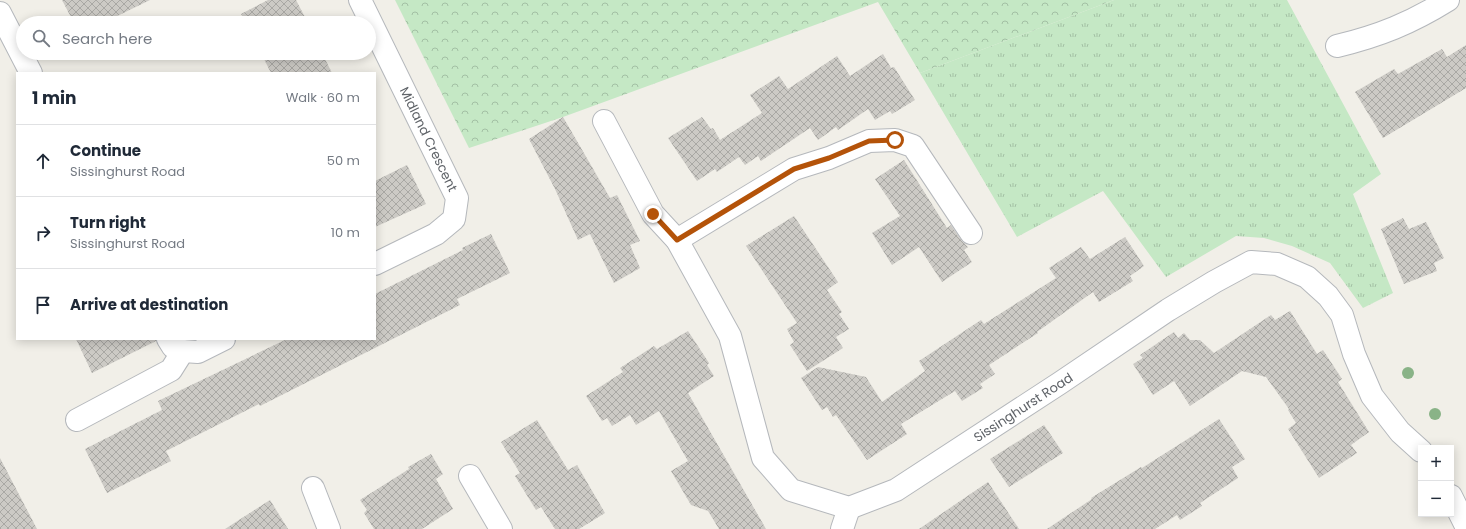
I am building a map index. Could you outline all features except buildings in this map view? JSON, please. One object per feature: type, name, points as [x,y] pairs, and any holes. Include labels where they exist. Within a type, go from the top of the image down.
[{"type":"street","name":"Midland Crescent","points":[[360,0],[368,16]]},
{"type":"street","points":[[1337,46],[1404,25],[1426,14],[1448,0]]},
{"type":"street","points":[[0,13],[16,45]]},
{"type":"street","name":"Midland Crescent","points":[[376,33],[457,198],[454,219],[436,234],[376,264]]},
{"type":"street","points":[[24,60],[30,72]]},
{"type":"street","points":[[604,121],[653,214],[677,240],[730,336],[763,458],[791,490],[849,508],[842,529]]},
{"type":"street","points":[[677,240],[794,169],[829,158],[869,141],[895,140],[913,146],[971,233]]},
{"type":"street","name":"Sissinghurst Road","points":[[849,508],[896,490],[1060,383],[1168,310],[1214,282],[1251,262],[1277,264],[1307,277],[1328,296],[1342,315],[1354,354],[1372,396],[1400,432],[1418,448]]},
{"type":"street","points":[[77,420],[171,370],[175,345],[198,352],[222,340]]},
{"type":"street","points":[[470,476],[494,527]]},
{"type":"street","points":[[313,488],[329,529]]},
{"type":"street","points":[[1454,502],[1466,526]]},
{"type":"green space","points":[[395,0],[1114,0],[920,73],[878,2],[563,117],[469,148]]},
{"type":"green space","points":[[1114,0],[1287,0],[1381,174],[1353,194],[1393,293],[1363,308],[1330,263],[1292,246],[1264,238],[1236,236],[1166,277],[1103,191],[1017,237],[920,73]]},
{"type":"route","points":[[653,214],[677,240],[794,169],[829,158],[869,141],[895,140]]}]
